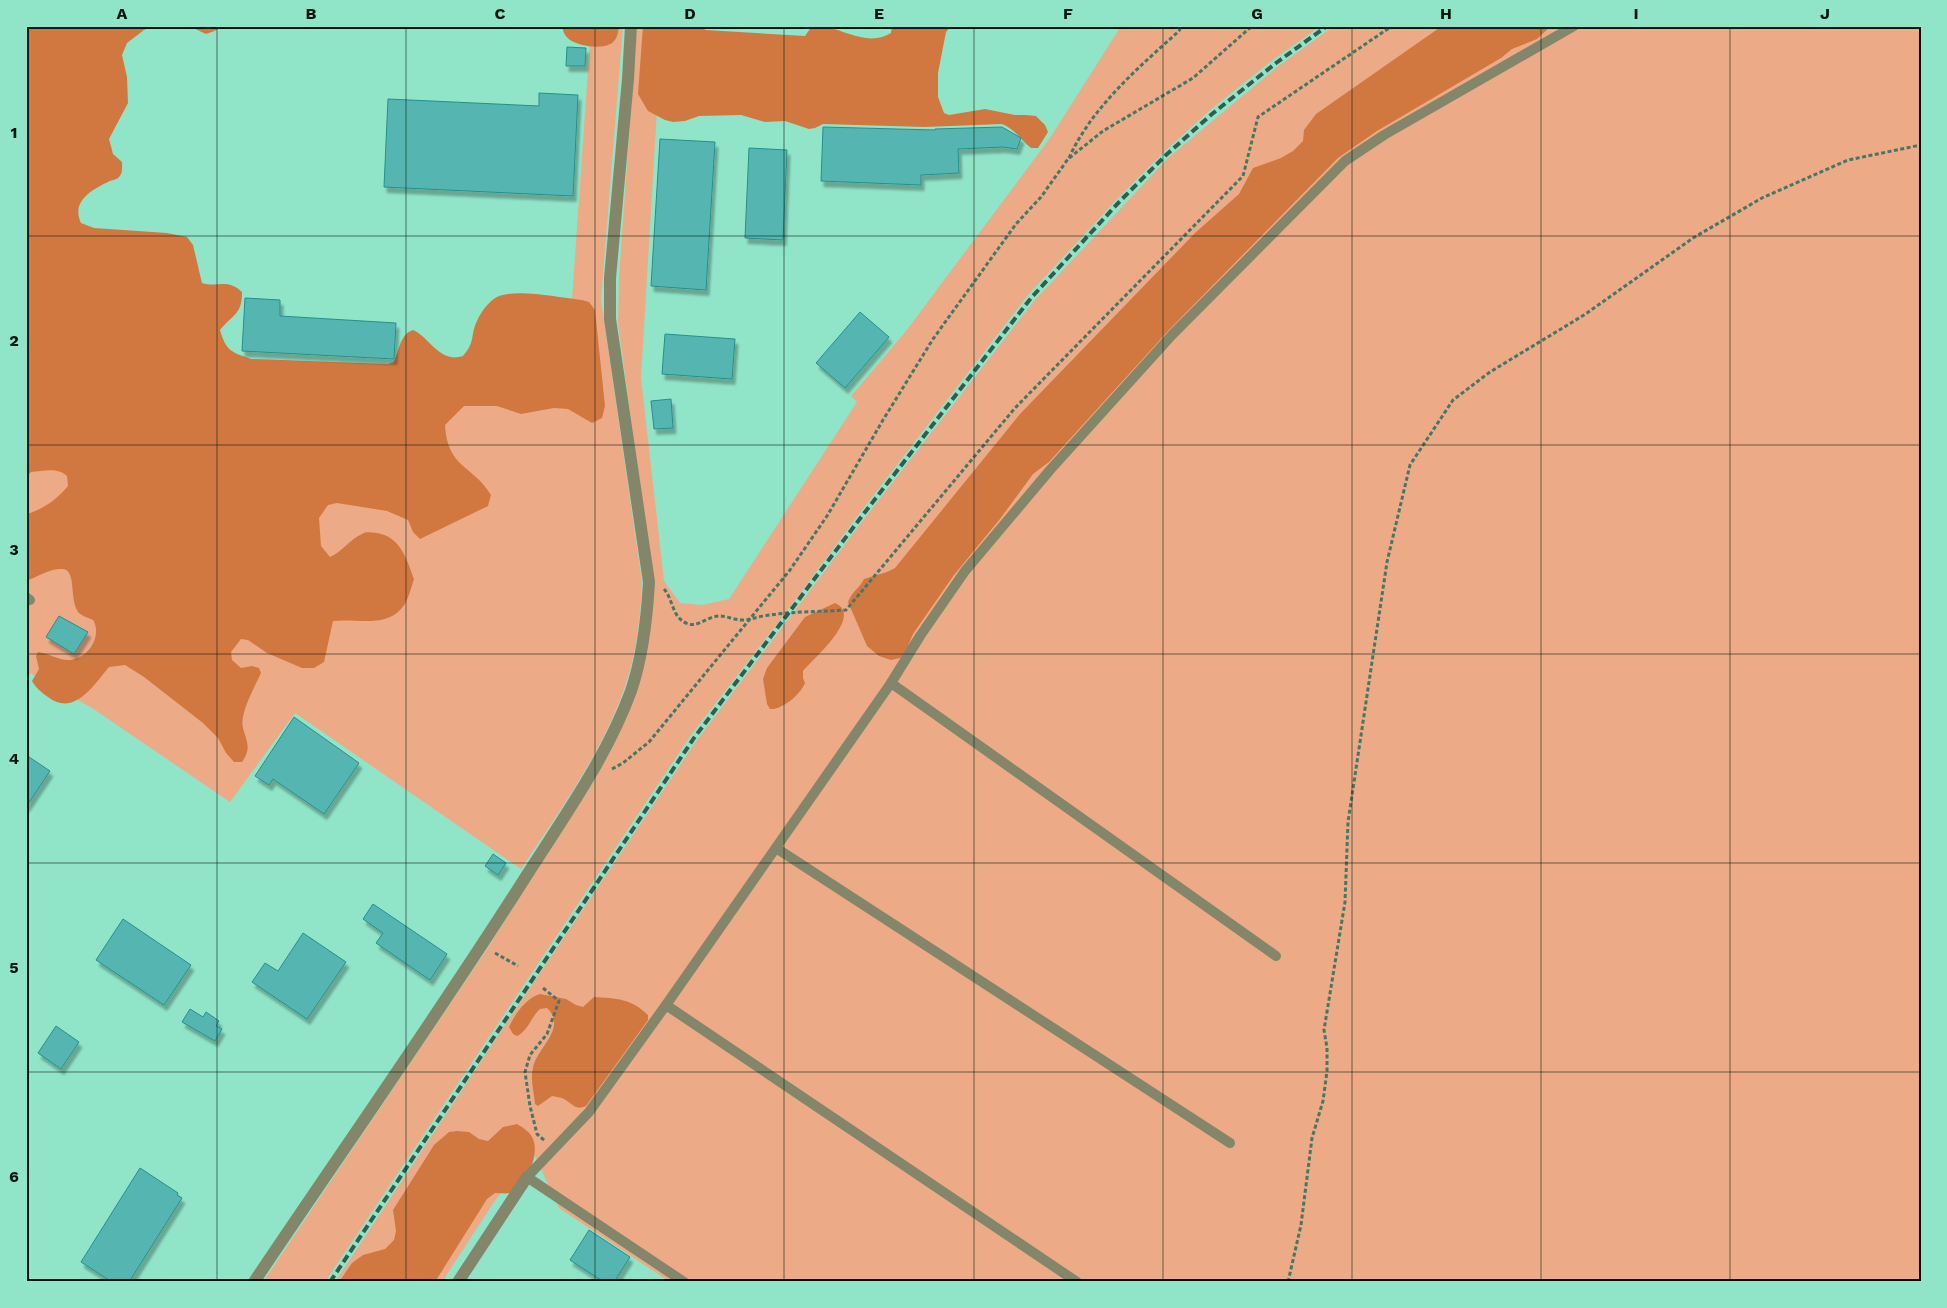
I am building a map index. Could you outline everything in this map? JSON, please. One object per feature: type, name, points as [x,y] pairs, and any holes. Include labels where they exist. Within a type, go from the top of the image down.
[{"type":"street","points":[[254,1282],[481,946],[592,772],[631,691],[639,663],[650,582],[610,319],[610,278],[631,26]]},
{"type":"street","points":[[458,1282],[527,1177]]},
{"type":"lane","points":[[684,1282],[527,1177],[589,1112],[891,683],[920,636],[965,571],[1050,470],[1172,335],[1345,161],[1384,135],[1574,26]]},
{"type":"lane","points":[[891,683],[1276,956]]},
{"type":"lane","points":[[776,848],[1230,1143]]},
{"type":"lane","points":[[666,1005],[1077,1282]]},
{"type":"path","points":[[592,772],[610,770],[623,764],[649,742],[790,570],[827,516],[933,339],[1016,224],[1042,196],[1068,159],[1077,140],[1113,94],[1181,26]]},
{"type":"path","points":[[1068,159],[1103,132],[1192,78],[1252,26]]},
{"type":"path","points":[[1381,26],[1391,27]]},
{"type":"path","points":[[650,582],[664,590],[670,597],[672,606],[677,614],[688,624],[694,625],[713,616],[750,620],[764,616],[846,610],[1015,408],[1243,176],[1258,117],[1391,27]]},
{"type":"path","points":[[1288,1282],[1301,1225],[1312,1138],[1323,1101],[1325,1086],[1327,1048],[1324,1030],[1345,902],[1348,822],[1355,774],[1387,562],[1410,465],[1453,400],[1490,372],[1584,315],[1693,238],[1762,198],[1848,160],[1921,145]]},
{"type":"path","points":[[481,946],[518,966]]},
{"type":"path","points":[[543,988],[559,1001],[547,1034],[530,1055],[525,1072],[530,1106],[537,1134],[553,1148]]},
{"type":"shaded area","points":[[26,26],[62,367],[565,400],[591,26],[623,26],[601,299],[642,582],[639,622],[632,662],[624,690],[613,717],[586,770],[521,869],[295,713],[230,802],[92,708],[26,671]]},
{"type":"shaded area","points":[[26,26],[154,26],[144,30],[127,43],[122,55],[127,77],[128,103],[109,139],[113,154],[122,162],[121,174],[118,178],[95,189],[84,198],[79,209],[79,216],[81,223],[94,228],[167,233],[187,237],[193,245],[202,283],[232,285],[242,292],[242,300],[236,314],[220,330],[227,347],[234,352],[251,359],[388,364],[394,362],[405,335],[413,330],[423,336],[440,352],[451,357],[457,357],[463,356],[467,351],[475,326],[488,304],[505,294],[526,293],[582,300],[589,302],[595,310],[605,406],[602,418],[592,423],[568,409],[554,408],[521,414],[497,406],[464,406],[445,425],[450,450],[462,465],[484,485],[491,495],[488,506],[420,539],[413,532],[408,520],[387,511],[337,503],[328,505],[319,518],[321,546],[330,557],[364,533],[377,533],[392,539],[406,557],[414,579],[406,603],[394,615],[378,620],[333,621],[324,662],[314,668],[302,668],[267,653],[248,640],[241,639],[231,652],[232,660],[241,668],[252,666],[259,668],[261,673],[244,711],[242,723],[248,749],[242,762],[234,762],[226,753],[218,738],[203,723],[144,677],[125,665],[109,667],[82,697],[66,703],[57,702],[48,697],[32,681],[39,669],[36,656],[38,652],[65,660],[76,659],[87,652],[92,646],[95,640],[96,626],[93,620],[79,613],[74,600],[71,579],[66,570],[52,570],[26,581],[26,514],[38,510],[49,503],[68,486],[67,476],[59,471],[31,472],[26,478]]},
{"type":"shaded area","points":[[189,26],[219,26],[217,30],[206,34]]},
{"type":"shaded area","points":[[562,26],[619,26],[614,41],[599,47],[586,46],[570,40],[564,34]]},
{"type":"shaded area","points":[[637,26],[662,26],[641,378],[664,581],[680,603],[702,605],[729,599],[857,402],[851,396],[906,331],[1050,138],[1121,26],[1321,26],[1274,59],[1210,110],[1164,152],[1119,197],[1028,295],[691,735],[325,1282],[263,1282],[483,955],[594,781],[620,726],[653,581],[618,323],[619,276]]},
{"type":"shaded area","points":[[643,26],[697,26],[706,30],[805,36],[812,26],[820,26],[859,37],[875,38],[891,33],[892,26],[951,26],[946,32],[938,73],[938,97],[944,113],[949,115],[985,109],[1015,115],[1036,116],[1045,125],[1048,132],[1038,148],[1031,148],[1007,126],[1002,124],[925,127],[823,124],[809,129],[785,121],[765,122],[741,115],[699,116],[685,121],[673,122],[665,120],[648,111],[638,94]]},
{"type":"shaded area","points":[[1334,26],[1921,26],[1921,1282],[670,1282],[559,1208],[534,1154],[526,1160],[494,1202],[442,1282],[335,1282],[697,740],[864,519],[1034,301],[1168,158],[1277,67]]},
{"type":"shaded area","points":[[1442,26],[1551,26],[1537,39],[1512,49],[1501,58],[1377,131],[1338,158],[1169,330],[1049,462],[1033,474],[1000,519],[954,575],[913,634],[905,653],[900,658],[891,660],[879,656],[867,646],[848,602],[864,579],[895,568],[1020,414],[1195,233],[1239,194],[1253,168],[1281,158],[1293,151],[1303,141],[1304,130],[1316,114]]},
{"type":"shaded area","points":[[835,603],[842,609],[844,617],[841,627],[826,647],[803,671],[805,683],[803,688],[790,701],[775,709],[770,709],[767,704],[763,679],[767,668],[805,617]]},
{"type":"shaded area","points":[[540,994],[566,999],[583,1007],[594,997],[623,1000],[636,1006],[648,1015],[648,1020],[586,1106],[580,1108],[560,1097],[552,1096],[538,1106],[535,1104],[532,1072],[535,1061],[553,1031],[553,1016],[547,1008],[540,1009],[524,1031],[517,1036],[513,1034],[509,1027],[522,1007],[530,999]]},
{"type":"shaded area","points":[[517,1124],[530,1133],[534,1144],[534,1158],[528,1174],[515,1191],[495,1193],[487,1199],[435,1282],[339,1282],[352,1263],[363,1255],[385,1249],[394,1240],[396,1231],[393,1210],[434,1145],[449,1132],[457,1131],[469,1132],[479,1139],[488,1141],[503,1127]]},
{"type":"building","points":[[567,47],[586,48],[585,66],[566,66]]},
{"type":"building","points":[[539,93],[578,95],[573,196],[384,187],[388,99],[539,106]]},
{"type":"building","points":[[823,127],[935,130],[1002,127],[1021,138],[1017,149],[1003,147],[958,149],[959,173],[921,175],[921,185],[821,181]]},
{"type":"building","points":[[660,139],[715,142],[706,290],[651,286]]},
{"type":"building","points":[[749,148],[787,150],[783,240],[745,238]]},
{"type":"building","points":[[245,298],[280,300],[280,316],[396,323],[394,359],[242,351]]},
{"type":"building","points":[[860,312],[889,337],[845,388],[816,363]]},
{"type":"building","points":[[665,334],[735,339],[732,379],[662,374]]},
{"type":"building","points":[[671,399],[673,428],[654,429],[651,401]]},
{"type":"building","points":[[59,616],[88,632],[74,654],[46,637]]},
{"type":"building","points":[[294,717],[359,763],[324,814],[273,779],[269,785],[255,776]]},
{"type":"building","points":[[26,755],[50,771],[26,807]]},
{"type":"building","points":[[493,854],[506,863],[498,875],[485,866]]},
{"type":"building","points":[[373,904],[447,954],[430,980],[376,943],[383,933],[363,919]]},
{"type":"building","points":[[123,919],[191,965],[164,1005],[96,960]]},
{"type":"building","points":[[303,933],[346,962],[307,1019],[252,982],[265,963],[278,971]]},
{"type":"building","points":[[190,1009],[203,1017],[206,1012],[219,1021],[216,1026],[222,1029],[215,1041],[182,1022]]},
{"type":"building","points":[[56,1026],[79,1042],[61,1069],[38,1053]]},
{"type":"building","points":[[140,1168],[178,1193],[177,1195],[182,1198],[129,1282],[112,1282],[81,1262]]},
{"type":"building","points":[[589,1230],[630,1257],[614,1282],[604,1282],[570,1260]]},
{"type":"railway","points":[[330,1282],[694,738],[862,516],[1031,298],[1120,201],[1166,155],[1212,114],[1276,63],[1327,26]]}]
